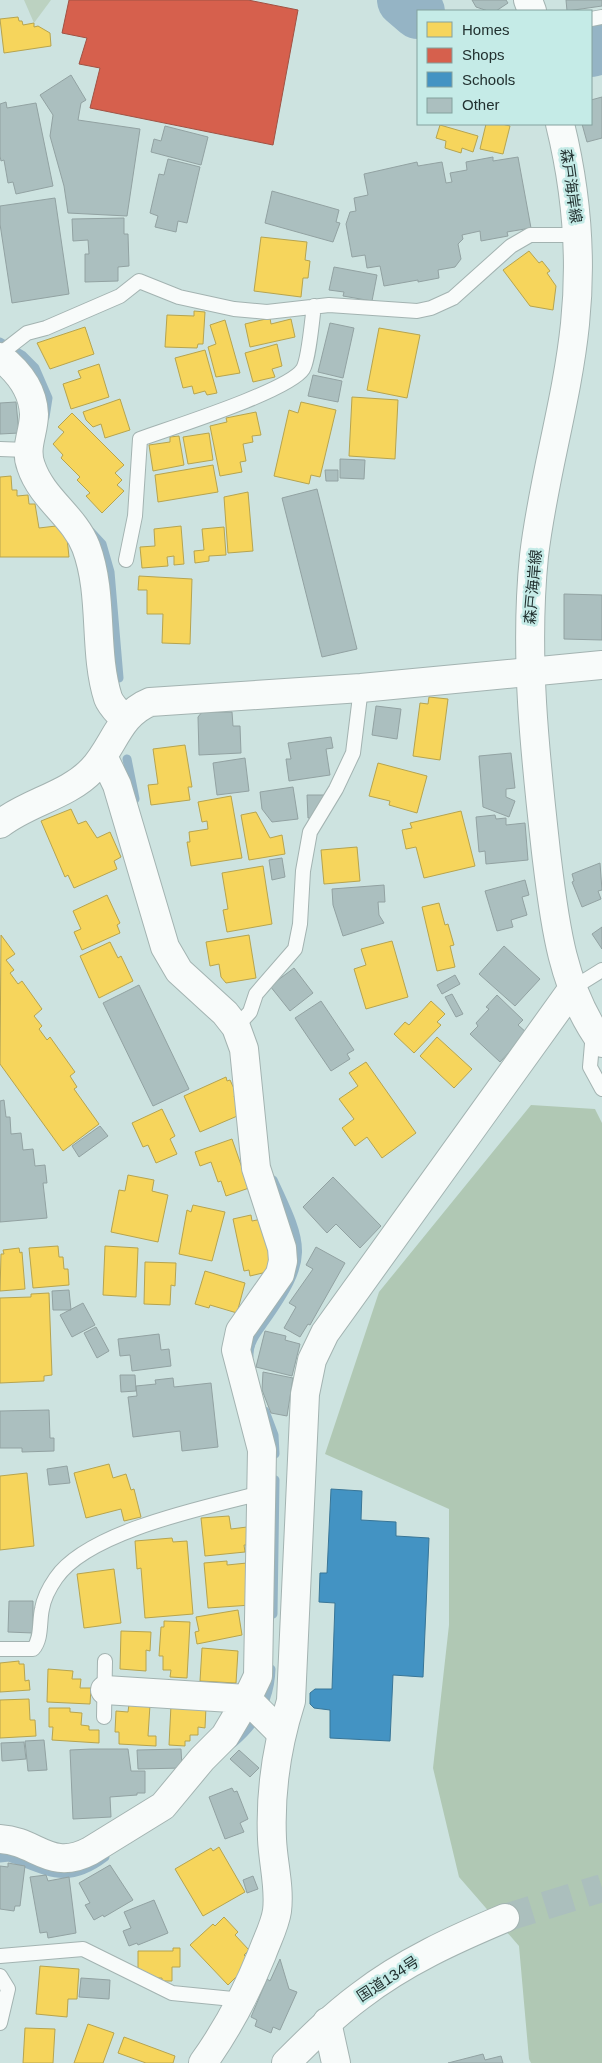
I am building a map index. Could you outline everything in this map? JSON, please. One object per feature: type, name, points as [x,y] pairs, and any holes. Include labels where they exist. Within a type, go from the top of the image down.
[{"type":"main road","name":"森戸海岸線","points":[[560,125],[572,176],[578,235],[575,324],[535,553],[529,610],[530,672],[555,930],[573,988],[598,1037]]},
{"type":"main road","points":[[0,356],[15,368],[29,391],[34,414],[13,449],[30,466],[43,492],[76,528],[86,546],[93,571],[104,677],[109,700],[124,720]]},
{"type":"main road","points":[[0,824],[77,782],[92,771],[124,720],[140,706],[150,702],[361,688],[602,665]]},
{"type":"main road","points":[[0,1838],[11,1839],[59,1860],[78,1857],[163,1806],[202,1759],[225,1736],[250,1702],[258,1676],[262,1450],[236,1350],[240,1331],[280,1274],[283,1261],[282,1248],[256,1168],[242,1020],[225,1013],[179,971],[165,947],[116,785],[103,756]]},
{"type":"main road","points":[[203,2063],[224,2034],[243,2000],[277,1912],[278,1885],[272,1840],[273,1794],[278,1730],[291,1701],[305,1394],[312,1360],[325,1333],[573,988]]},
{"type":"main road","points":[[105,1690],[250,1702],[278,1730]]},
{"type":"main road","name":"国道134号","points":[[286,2063],[327,2022],[361,1995],[408,1964],[460,1937],[505,1918]]},
{"type":"main road","points":[[327,2022],[336,2063]]},
{"type":"lane","points":[[0,356],[27,333],[46,328],[120,296],[139,281],[179,296],[234,309],[267,312],[314,306],[417,311],[431,308],[453,298],[511,246],[530,235],[578,235]]},
{"type":"lane","points":[[126,560],[135,516],[140,440],[272,391],[296,378],[304,368],[314,306]]},
{"type":"lane","points":[[242,1020],[256,994],[295,949],[300,924],[303,871],[310,832],[336,789],[353,753],[361,688]]},
{"type":"lane","points":[[573,988],[602,970]]},
{"type":"lane","points":[[598,1037],[590,1067],[602,1089]]},
{"type":"lane","points":[[0,1649],[33,1649],[38,1643],[46,1592],[58,1575],[83,1553],[162,1518],[261,1493]]},
{"type":"lane","points":[[104,1717],[105,1661]]},
{"type":"lane","points":[[0,1956],[82,1949],[172,1993],[243,2000]]},
{"type":"lane","points":[[0,1976],[8,1989],[0,2023]]},
{"type":"green space","points":[[24,0],[51,0],[34,23]]},
{"type":"green space","points":[[531,1105],[595,1109],[602,1123],[602,2063],[531,2063],[529,2059],[519,1946],[459,1877],[433,1768],[449,1625],[449,1509],[325,1454],[379,1292]]},
{"type":"building: Homes","points":[[18,17],[23,25],[34,23],[34,27],[38,26],[50,33],[51,46],[4,53],[0,19]]},
{"type":"building: Homes","points":[[440,125],[478,136],[473,152],[462,148],[461,153],[445,148],[446,141],[436,138]]},
{"type":"building: Homes","points":[[486,125],[510,126],[503,154],[480,149]]},
{"type":"building: Homes","points":[[261,237],[307,242],[305,260],[310,261],[308,278],[303,278],[301,297],[254,291]]},
{"type":"building: Homes","points":[[529,251],[539,263],[542,261],[550,271],[547,273],[556,286],[553,310],[530,306],[503,270]]},
{"type":"building: Homes","points":[[194,311],[205,312],[203,344],[198,344],[197,348],[165,347],[167,315],[194,316]]},
{"type":"building: Homes","points":[[270,318],[271,324],[291,319],[295,337],[250,347],[245,324]]},
{"type":"building: Homes","points":[[225,320],[240,373],[216,377],[208,347],[216,344],[210,325]]},
{"type":"building: Homes","points":[[85,327],[94,354],[50,369],[37,343]]},
{"type":"building: Homes","points":[[379,328],[420,335],[407,398],[367,390]]},
{"type":"building: Homes","points":[[277,344],[282,366],[272,369],[275,377],[253,382],[245,353]]},
{"type":"building: Homes","points":[[205,350],[217,393],[207,395],[205,391],[194,394],[192,386],[183,388],[175,358]]},
{"type":"building: Homes","points":[[99,364],[109,397],[71,409],[63,384],[81,378],[78,371]]},
{"type":"building: Homes","points":[[352,397],[398,400],[395,459],[349,456]]},
{"type":"building: Homes","points":[[120,399],[130,430],[105,438],[101,424],[93,427],[86,420],[83,412]]},
{"type":"building: Homes","points":[[301,402],[336,410],[320,477],[311,475],[309,484],[274,476],[289,410],[298,413]]},
{"type":"building: Homes","points":[[256,412],[261,435],[252,436],[253,442],[243,444],[246,461],[240,462],[242,472],[220,476],[210,426],[227,422],[226,418]]},
{"type":"building: Homes","points":[[72,413],[124,465],[115,473],[122,480],[117,485],[124,491],[102,513],[86,496],[90,493],[77,480],[80,477],[61,458],[63,455],[53,444],[64,432],[58,427]]},
{"type":"building: Homes","points":[[209,433],[213,460],[188,464],[183,437]]},
{"type":"building: Homes","points":[[179,436],[184,465],[153,471],[149,445],[170,442],[170,437]]},
{"type":"building: Homes","points":[[213,465],[218,492],[158,502],[155,475]]},
{"type":"building: Homes","points":[[11,476],[12,490],[17,490],[17,496],[28,495],[29,504],[35,504],[39,528],[56,526],[67,538],[69,557],[0,557],[0,477]]},
{"type":"building: Homes","points":[[248,492],[253,551],[228,553],[224,497]]},
{"type":"building: Homes","points":[[181,526],[184,564],[174,565],[174,556],[167,557],[168,566],[142,568],[140,547],[155,546],[154,529]]},
{"type":"building: Homes","points":[[224,527],[226,555],[209,556],[209,561],[195,563],[194,551],[204,550],[202,529]]},
{"type":"building: Homes","points":[[139,576],[192,579],[190,644],[162,643],[163,614],[147,614],[147,590],[138,590]]},
{"type":"building: Homes","points":[[429,697],[448,699],[440,760],[413,756],[420,703],[428,704]]},
{"type":"building: Homes","points":[[185,745],[192,787],[188,787],[190,800],[151,805],[148,785],[158,784],[153,749]]},
{"type":"building: Homes","points":[[378,763],[427,776],[417,813],[389,805],[390,801],[369,796]]},
{"type":"building: Homes","points":[[231,796],[242,858],[191,866],[187,842],[190,842],[189,832],[208,829],[207,821],[202,822],[198,802]]},
{"type":"building: Homes","points":[[71,809],[78,824],[86,821],[97,838],[110,832],[121,857],[114,861],[117,869],[74,888],[68,875],[65,877],[41,821]]},
{"type":"building: Homes","points":[[461,811],[475,866],[424,878],[416,847],[406,849],[402,830],[412,828],[410,823]]},
{"type":"building: Homes","points":[[256,812],[270,838],[282,835],[285,854],[249,860],[241,815]]},
{"type":"building: Homes","points":[[357,847],[360,881],[324,884],[321,850]]},
{"type":"building: Homes","points":[[263,866],[272,924],[227,932],[223,910],[228,909],[222,873]]},
{"type":"building: Homes","points":[[107,895],[120,923],[117,925],[120,933],[82,950],[74,932],[81,929],[73,911]]},
{"type":"building: Homes","points":[[439,903],[445,925],[448,924],[454,945],[450,946],[455,967],[437,971],[422,907]]},
{"type":"building: Homes","points":[[1,935],[15,954],[6,960],[14,970],[10,973],[18,984],[22,981],[42,1009],[34,1016],[42,1026],[39,1029],[47,1040],[50,1037],[75,1072],[70,1076],[77,1087],[74,1089],[99,1124],[63,1151],[0,1064]]},
{"type":"building: Homes","points":[[249,935],[256,978],[226,983],[221,977],[219,964],[210,966],[206,942]]},
{"type":"building: Homes","points":[[392,941],[408,997],[366,1009],[354,969],[366,965],[361,949]]},
{"type":"building: Homes","points":[[110,942],[118,958],[121,956],[133,981],[99,998],[80,956]]},
{"type":"building: Homes","points":[[431,1001],[445,1014],[437,1022],[441,1025],[414,1053],[394,1034],[405,1022],[409,1025]]},
{"type":"building: Homes","points":[[437,1037],[472,1069],[454,1088],[420,1056]]},
{"type":"building: Homes","points":[[366,1062],[416,1133],[382,1158],[367,1137],[355,1146],[342,1128],[354,1119],[339,1099],[358,1086],[349,1073]]},
{"type":"building: Homes","points":[[226,1077],[227,1081],[230,1080],[237,1095],[234,1096],[242,1114],[200,1132],[184,1096]]},
{"type":"building: Homes","points":[[162,1109],[175,1136],[170,1139],[177,1154],[156,1163],[148,1145],[143,1147],[132,1123]]},
{"type":"building: Homes","points":[[232,1139],[249,1188],[226,1196],[221,1181],[218,1182],[211,1162],[200,1166],[195,1152]]},
{"type":"building: Homes","points":[[128,1175],[154,1180],[152,1191],[168,1195],[158,1242],[111,1232],[119,1190],[125,1191]]},
{"type":"building: Homes","points":[[193,1205],[225,1212],[212,1261],[179,1254],[187,1210],[191,1212]]},
{"type":"building: Homes","points":[[251,1215],[252,1221],[262,1219],[273,1268],[271,1271],[250,1276],[249,1270],[244,1271],[233,1219]]},
{"type":"building: Homes","points":[[58,1246],[59,1257],[63,1257],[64,1269],[68,1269],[69,1285],[33,1288],[29,1248]]},
{"type":"building: Homes","points":[[105,1246],[138,1248],[136,1297],[103,1295]]},
{"type":"building: Homes","points":[[19,1248],[20,1253],[22,1252],[25,1289],[0,1291],[1,1254],[4,1254],[3,1250]]},
{"type":"building: Homes","points":[[145,1262],[176,1263],[175,1286],[171,1285],[170,1305],[144,1304]]},
{"type":"building: Homes","points":[[205,1271],[245,1283],[237,1313],[210,1305],[209,1308],[195,1304]]},
{"type":"building: Homes","points":[[49,1293],[52,1375],[44,1376],[44,1381],[0,1383],[0,1298],[31,1297],[31,1294]]},
{"type":"building: Homes","points":[[109,1464],[113,1478],[126,1474],[131,1490],[134,1489],[141,1517],[124,1521],[121,1509],[86,1518],[74,1473]]},
{"type":"building: Homes","points":[[27,1473],[34,1546],[0,1550],[0,1476]]},
{"type":"building: Homes","points":[[229,1516],[231,1529],[247,1527],[248,1545],[244,1545],[245,1552],[205,1556],[201,1518]]},
{"type":"building: Homes","points":[[172,1538],[173,1542],[187,1541],[193,1614],[145,1618],[141,1568],[137,1569],[135,1541]]},
{"type":"building: Homes","points":[[227,1561],[227,1565],[247,1563],[251,1605],[208,1608],[204,1563]]},
{"type":"building: Homes","points":[[114,1569],[121,1623],[84,1628],[77,1574]]},
{"type":"building: Homes","points":[[238,1610],[242,1635],[197,1644],[195,1632],[199,1631],[196,1617]]},
{"type":"building: Homes","points":[[164,1621],[190,1622],[187,1678],[170,1677],[171,1670],[163,1670],[163,1656],[159,1656],[161,1627],[164,1627]]},
{"type":"building: Homes","points":[[121,1631],[151,1632],[150,1651],[146,1650],[146,1671],[120,1669]]},
{"type":"building: Homes","points":[[202,1648],[238,1651],[236,1683],[200,1681]]},
{"type":"building: Homes","points":[[19,1661],[19,1664],[24,1664],[25,1681],[29,1680],[30,1690],[0,1692],[0,1663]]},
{"type":"building: Homes","points":[[48,1669],[73,1671],[72,1679],[81,1679],[80,1688],[91,1688],[90,1704],[47,1702]]},
{"type":"building: Homes","points":[[29,1699],[30,1720],[35,1720],[36,1736],[0,1738],[0,1700]]},
{"type":"building: Homes","points":[[129,1704],[150,1705],[148,1736],[156,1736],[156,1746],[119,1744],[119,1732],[115,1732],[116,1711],[128,1712]]},
{"type":"building: Homes","points":[[171,1705],[206,1707],[205,1728],[198,1727],[198,1735],[190,1735],[190,1741],[185,1741],[185,1746],[169,1745]]},
{"type":"building: Homes","points":[[49,1708],[70,1708],[70,1712],[82,1713],[81,1725],[89,1726],[89,1730],[99,1730],[99,1743],[52,1740],[53,1727],[49,1727]]},
{"type":"building: Homes","points":[[219,1847],[245,1892],[203,1916],[175,1869],[211,1848],[213,1851]]},
{"type":"building: Homes","points":[[224,1917],[238,1932],[235,1935],[249,1950],[244,1955],[249,1960],[247,1966],[228,1985],[190,1945],[213,1924],[215,1926]]},
{"type":"building: Homes","points":[[173,1948],[180,1948],[180,1967],[172,1967],[172,1981],[162,1981],[162,1978],[148,1978],[148,1973],[138,1973],[138,1951],[173,1951]]},
{"type":"building: Homes","points":[[40,1966],[79,1969],[77,1999],[68,1999],[67,2017],[36,2014]]},
{"type":"building: Homes","points":[[88,2024],[114,2033],[103,2063],[74,2063]]},
{"type":"building: Homes","points":[[25,2028],[55,2029],[53,2063],[23,2063]]},
{"type":"building: Homes","points":[[124,2037],[175,2056],[173,2063],[146,2063],[118,2053]]},
{"type":"building: Shops","points":[[69,0],[248,0],[298,10],[273,145],[90,108],[100,68],[79,64],[87,38],[62,33]]},
{"type":"building: Schools","points":[[331,1489],[362,1491],[361,1520],[396,1522],[396,1536],[429,1538],[423,1677],[393,1675],[390,1741],[330,1738],[330,1710],[314,1708],[310,1704],[310,1693],[315,1689],[332,1689],[335,1603],[319,1602],[320,1573],[327,1573]]},
{"type":"building: Other","points":[[472,0],[506,0],[508,3],[498,10],[485,10],[476,7]]},
{"type":"building: Other","points":[[566,0],[602,0],[602,6],[567,10]]},
{"type":"building: Other","points":[[71,75],[86,100],[81,103],[78,120],[140,129],[127,216],[68,213],[64,186],[50,136],[53,115],[40,95]]},
{"type":"building: Other","points":[[602,97],[602,138],[587,142],[582,125],[592,125],[592,100]]},
{"type":"building: Other","points":[[6,102],[7,108],[36,103],[53,186],[16,194],[13,182],[8,183],[4,160],[1,161],[0,156],[0,104]]},
{"type":"building: Other","points":[[165,126],[208,137],[201,165],[151,152],[154,139],[161,141]]},
{"type":"building: Other","points":[[493,157],[493,161],[518,157],[531,228],[507,232],[508,236],[481,241],[480,231],[462,235],[463,239],[458,244],[461,259],[455,267],[438,270],[439,278],[418,282],[418,280],[384,286],[380,266],[367,268],[365,255],[352,257],[346,224],[350,212],[356,211],[354,198],[368,195],[364,174],[417,162],[418,166],[442,162],[446,183],[452,182],[450,173],[467,170],[466,162]]},
{"type":"building: Other","points":[[168,159],[200,167],[187,223],[178,221],[176,232],[155,227],[158,216],[150,213],[159,174],[164,175]]},
{"type":"building: Other","points":[[272,191],[339,210],[336,222],[340,223],[333,242],[265,223]]},
{"type":"building: Other","points":[[55,198],[69,294],[12,303],[0,224],[0,206]]},
{"type":"building: Other","points":[[124,218],[124,234],[128,234],[129,266],[118,267],[118,281],[85,282],[85,254],[89,254],[88,240],[73,241],[72,219]]},
{"type":"building: Other","points":[[334,267],[377,275],[372,301],[343,296],[344,292],[329,290]]},
{"type":"building: Other","points":[[330,323],[354,328],[343,378],[318,372]]},
{"type":"building: Other","points":[[313,375],[342,381],[338,402],[308,396]]},
{"type":"building: Other","points":[[16,402],[19,433],[0,434],[0,403]]},
{"type":"building: Other","points":[[340,459],[365,460],[364,479],[340,478]]},
{"type":"building: Other","points":[[325,470],[338,470],[338,481],[326,481]]},
{"type":"building: Other","points":[[317,489],[357,649],[322,657],[282,498]]},
{"type":"building: Other","points":[[564,594],[602,595],[602,640],[564,639]]},
{"type":"building: Other","points":[[376,706],[401,709],[397,739],[372,735]]},
{"type":"building: Other","points":[[202,712],[232,712],[233,726],[240,726],[241,753],[199,755],[198,717]]},
{"type":"building: Other","points":[[331,737],[333,748],[326,749],[330,775],[289,781],[286,759],[291,759],[288,743]]},
{"type":"building: Other","points":[[511,753],[515,788],[506,789],[506,797],[515,801],[509,817],[483,807],[479,756]]},
{"type":"building: Other","points":[[245,758],[249,791],[217,795],[213,763]]},
{"type":"building: Other","points":[[293,787],[298,819],[272,822],[262,809],[260,792]]},
{"type":"building: Other","points":[[307,795],[324,795],[324,800],[311,818],[308,818]]},
{"type":"building: Other","points":[[495,815],[496,819],[506,818],[506,825],[525,823],[528,860],[486,864],[485,851],[479,852],[476,817]]},
{"type":"building: Other","points":[[282,858],[285,877],[272,880],[269,860]]},
{"type":"building: Other","points":[[600,863],[602,890],[598,891],[601,899],[582,907],[572,882],[574,881],[572,874]]},
{"type":"building: Other","points":[[525,880],[529,895],[522,897],[527,915],[511,920],[513,927],[497,931],[485,891]]},
{"type":"building: Other","points":[[384,885],[385,902],[378,902],[379,915],[384,923],[343,936],[333,905],[332,889]]},
{"type":"building: Other","points":[[602,927],[602,949],[592,934]]},
{"type":"building: Other","points":[[504,946],[540,979],[515,1006],[479,974]]},
{"type":"building: Other","points":[[294,968],[313,993],[290,1011],[270,986]]},
{"type":"building: Other","points":[[455,975],[460,984],[442,994],[437,985]]},
{"type":"building: Other","points":[[139,985],[189,1089],[153,1106],[103,1003]]},
{"type":"building: Other","points":[[452,994],[463,1014],[456,1017],[445,997]]},
{"type":"building: Other","points":[[497,995],[523,1020],[518,1025],[527,1033],[500,1062],[470,1034],[478,1026],[476,1023],[489,1009],[486,1007]]},
{"type":"building: Other","points":[[321,1001],[354,1050],[347,1054],[350,1059],[331,1071],[295,1018]]},
{"type":"building: Other","points":[[4,1100],[6,1117],[10,1117],[11,1134],[21,1133],[23,1150],[33,1149],[35,1166],[45,1165],[47,1183],[43,1183],[47,1218],[0,1222],[0,1101]]},
{"type":"building: Other","points":[[100,1126],[108,1136],[79,1157],[72,1146]]},
{"type":"building: Other","points":[[333,1177],[381,1226],[360,1248],[336,1224],[327,1233],[303,1207]]},
{"type":"building: Other","points":[[316,1247],[345,1263],[310,1325],[308,1324],[300,1337],[284,1328],[296,1307],[289,1303],[313,1269],[306,1265]]},
{"type":"building: Other","points":[[69,1290],[71,1310],[53,1310],[52,1291]]},
{"type":"building: Other","points":[[83,1303],[95,1325],[72,1337],[60,1315]]},
{"type":"building: Other","points":[[96,1327],[109,1351],[97,1358],[84,1333]]},
{"type":"building: Other","points":[[265,1331],[286,1336],[285,1340],[300,1344],[292,1376],[256,1367]]},
{"type":"building: Other","points":[[159,1334],[161,1350],[169,1349],[171,1366],[132,1371],[130,1355],[120,1356],[118,1339]]},
{"type":"building: Other","points":[[263,1372],[293,1378],[287,1416],[271,1413],[262,1390]]},
{"type":"building: Other","points":[[120,1375],[135,1375],[136,1391],[121,1392]]},
{"type":"building: Other","points":[[173,1378],[174,1387],[211,1383],[218,1447],[182,1451],[180,1431],[133,1437],[128,1397],[137,1396],[136,1386],[156,1384],[155,1380]]},
{"type":"building: Other","points":[[49,1410],[50,1438],[54,1438],[54,1451],[22,1452],[22,1448],[0,1448],[0,1411]]},
{"type":"building: Other","points":[[67,1466],[70,1483],[49,1485],[47,1469]]},
{"type":"building: Other","points":[[9,1601],[33,1601],[33,1633],[8,1632]]},
{"type":"building: Other","points":[[44,1740],[47,1770],[28,1771],[25,1741]]},
{"type":"building: Other","points":[[24,1742],[26,1759],[2,1761],[1,1743]]},
{"type":"building: Other","points":[[128,1749],[131,1771],[145,1771],[145,1793],[110,1797],[111,1817],[73,1819],[70,1750]]},
{"type":"building: Other","points":[[181,1749],[182,1768],[138,1769],[137,1750]]},
{"type":"building: Other","points":[[239,1750],[259,1768],[250,1777],[230,1759]]},
{"type":"building: Other","points":[[232,1788],[234,1792],[237,1791],[248,1819],[240,1823],[244,1832],[225,1839],[209,1797]]},
{"type":"building: Other","points":[[8,1863],[25,1866],[20,1906],[15,1906],[14,1911],[0,1909],[0,1866],[8,1867]]},
{"type":"building: Other","points":[[110,1865],[133,1900],[104,1917],[103,1915],[94,1920],[85,1905],[90,1903],[79,1883]]},
{"type":"building: Other","points":[[46,1875],[48,1881],[69,1877],[76,1933],[48,1938],[47,1932],[40,1933],[30,1877]]},
{"type":"building: Other","points":[[253,1876],[258,1889],[247,1893],[243,1880]]},
{"type":"building: Other","points":[[154,1900],[168,1933],[138,1945],[137,1943],[129,1946],[123,1931],[131,1928],[124,1912]]},
{"type":"building: Other","points":[[280,1959],[289,1989],[297,1992],[280,2030],[273,2027],[271,2033],[255,2026],[257,2020],[251,2017],[267,1979],[270,1981]]},
{"type":"building: Other","points":[[81,1978],[110,1980],[109,1999],[79,1997]]},
{"type":"building: Other","points":[[483,2054],[485,2060],[501,2056],[503,2063],[448,2063]]},
{"type":"waterway","points":[[404,0],[417,11]]},
{"type":"waterway","points":[[592,50],[602,47]]},
{"type":"waterway","points":[[0,342],[22,355],[35,368],[48,398],[45,417]]},
{"type":"waterway","points":[[90,531],[102,544],[110,572],[119,678]]},
{"type":"waterway","points":[[127,759],[135,799]]},
{"type":"waterway","points":[[249,1356],[250,1346],[254,1337],[289,1282],[298,1252],[291,1222],[273,1180]]},
{"type":"waterway","points":[[265,1411],[274,1435],[275,1454]]},
{"type":"waterway","points":[[273,1614],[275,1480]]},
{"type":"waterway","points":[[233,1743],[255,1720],[260,1711],[268,1691],[271,1669]]},
{"type":"waterway","points":[[0,1858],[9,1857],[46,1871],[68,1873],[92,1866],[105,1857]]},
{"type":"tunnel","points":[[505,1918],[602,1888]]}]
